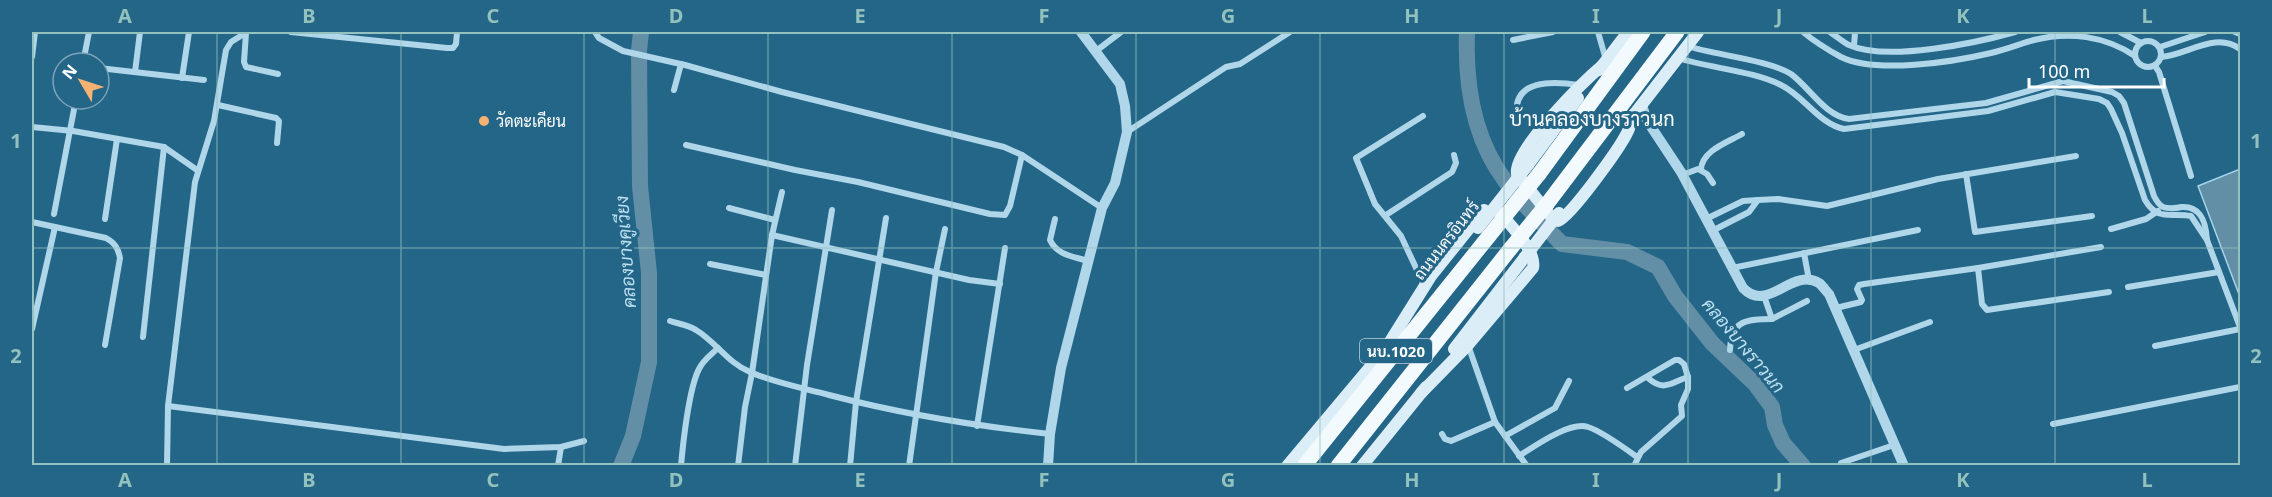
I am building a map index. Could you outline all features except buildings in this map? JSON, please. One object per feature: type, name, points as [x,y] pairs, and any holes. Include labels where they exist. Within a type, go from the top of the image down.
[{"type":"main road","name":"ถนนนครอินทร์","points":[[1533,169],[1605,62],[1628,32]]},
{"type":"main road","name":"ถนนนครอินทร์","points":[[1304,465],[1533,169],[1643,32]]},
{"type":"main road","name":"นบ.1020","points":[[1362,465],[1421,393],[1525,257],[1553,208],[1677,32]]},
{"type":"main road","name":"นบ.1020","points":[[1338,465],[1511,248],[1553,208],[1633,115],[1698,32]]},
{"type":"main road","points":[[1605,62],[1579,86],[1526,148],[1515,168],[1516,174],[1554,219],[1558,221],[1563,219],[1628,132],[1633,115]]},
{"type":"main road","points":[[1386,348],[1431,276],[1486,208],[1498,210],[1531,252],[1535,261],[1533,268],[1468,345],[1421,393]]},
{"type":"main road","name":"ถนนนครอินทร์","points":[[1287,465],[1484,232]]},
{"type":"street","points":[[32,57],[35,32]]},
{"type":"street","points":[[85,51],[88,32]]},
{"type":"street","points":[[135,72],[140,32]]},
{"type":"street","points":[[182,78],[189,32]]},
{"type":"street","points":[[246,32],[244,62],[246,67],[278,74]]},
{"type":"street","points":[[167,465],[168,406],[197,170],[218,105],[226,50],[231,42],[246,32]]},
{"type":"street","points":[[291,32],[453,48],[456,44],[457,32]]},
{"type":"street","points":[[396,32],[396,41]]},
{"type":"street","points":[[595,32],[599,38],[623,51],[1004,147],[1022,155],[1102,208]]},
{"type":"street","points":[[1048,465],[1050,434],[1061,368],[1102,208],[1115,183],[1127,132],[1120,84],[1081,32]]},
{"type":"street","points":[[1096,51],[1121,32]]},
{"type":"street","points":[[1127,132],[1226,67],[1240,64],[1290,32]]},
{"type":"street","points":[[1513,40],[1553,32]]},
{"type":"street","points":[[1598,32],[1605,62]]},
{"type":"street","points":[[1803,32],[1842,57],[1858,62],[1904,65],[1991,53],[2059,34],[2096,38],[2121,47],[2135,56],[2140,65],[2155,66]]},
{"type":"street","points":[[1820,44],[1830,32],[1854,46],[1903,51],[1988,40],[2014,32]]},
{"type":"street","points":[[1854,46],[1855,32]]},
{"type":"street","points":[[2120,32],[2142,43]]},
{"type":"street","points":[[2160,47],[2205,32]]},
{"type":"street","points":[[2235,32],[2241,34]]},
{"type":"street","points":[[2135,56],[2138,46],[2152,41],[2160,47],[2161,57],[2155,66]]},
{"type":"street","points":[[2161,57],[2170,57],[2208,43],[2221,41],[2234,44],[2241,49]]},
{"type":"street","points":[[1687,45],[1703,51],[1762,64],[1790,74],[1834,114],[1842,118],[1864,119],[1986,103],[2063,81],[2112,92],[2124,103],[2154,196],[2163,207]]},
{"type":"street","points":[[1903,51],[1904,65]]},
{"type":"street","points":[[1678,58],[1771,80],[1794,93],[1835,127],[1844,129],[1988,111],[2055,92],[2099,99],[2107,103],[2122,133],[2145,200],[2156,213],[2191,216],[2207,240],[2241,328],[2155,346]]},
{"type":"street","points":[[674,90],[681,64]]},
{"type":"street","points":[[1758,77],[1762,64]]},
{"type":"street","points":[[2155,66],[2159,72],[2191,176]]},
{"type":"street","points":[[111,69],[204,80]]},
{"type":"street","points":[[1517,116],[1518,97],[1525,89],[1562,83],[1579,86]]},
{"type":"street","points":[[2014,96],[2016,104]]},
{"type":"street","points":[[1642,104],[1646,120],[1682,175],[1743,288],[1750,295],[1757,297],[1797,281],[1809,281],[1819,283],[1829,294],[1904,465]]},
{"type":"street","points":[[218,105],[276,118],[279,121],[277,143]]},
{"type":"street","points":[[54,214],[74,111]]},
{"type":"street","points":[[1424,116],[1356,158],[1375,204],[1401,236],[1425,287]]},
{"type":"street","points":[[1864,119],[1865,127]]},
{"type":"street","points":[[32,127],[70,130],[164,147],[197,170]]},
{"type":"street","points":[[2122,133],[2133,131]]},
{"type":"street","points":[[1701,170],[1706,156],[1742,134]]},
{"type":"street","points":[[105,219],[117,139]]},
{"type":"street","points":[[686,145],[858,182],[990,214],[1005,215],[1010,206],[1022,155]]},
{"type":"street","points":[[143,337],[164,147]]},
{"type":"street","points":[[1386,215],[1452,172],[1456,163],[1454,155]]},
{"type":"street","points":[[1706,219],[1743,201],[1778,199],[1827,206],[1938,179],[2076,156]]},
{"type":"street","points":[[1682,175],[1698,168],[1707,174],[1713,183]]},
{"type":"street","points":[[1966,174],[1975,232],[2092,216]]},
{"type":"street","points":[[738,465],[772,235],[782,192]]},
{"type":"street","points":[[1712,231],[1749,212],[1758,200]]},
{"type":"street","points":[[2111,229],[2146,219],[2163,207],[2189,207],[2202,216],[2207,240]]},
{"type":"street","points":[[729,208],[775,220]]},
{"type":"street","points":[[795,465],[804,388],[832,210]]},
{"type":"street","points":[[850,465],[856,402],[886,218]]},
{"type":"street","points":[[1055,219],[1050,240],[1053,247],[1061,253],[1088,261]]},
{"type":"street","points":[[32,222],[106,238],[114,243],[120,258],[105,345]]},
{"type":"street","points":[[32,328],[55,227]]},
{"type":"street","points":[[909,465],[936,272],[945,230]]},
{"type":"street","points":[[1732,268],[1918,230]]},
{"type":"street","points":[[772,235],[969,280],[1000,284]]},
{"type":"street","points":[[1836,308],[1861,303],[1857,289],[1859,285],[2101,247]]},
{"type":"street","points":[[977,426],[1005,248]]},
{"type":"street","points":[[1804,253],[1809,281]]},
{"type":"street","points":[[710,264],[766,275]]},
{"type":"street","points":[[1978,268],[1982,304],[1987,310],[2109,292]]},
{"type":"street","points":[[2128,287],[2219,272]]},
{"type":"street","points":[[1764,296],[1772,319]]},
{"type":"street","points":[[1730,350],[1734,331],[1747,319],[1772,319],[1807,301]]},
{"type":"street","points":[[670,321],[694,328],[741,368],[752,373],[856,402],[915,415],[977,426],[1050,434]]},
{"type":"street","points":[[1854,350],[1930,322]]},
{"type":"street","points":[[1468,345],[1495,422],[1527,465]]},
{"type":"street","points":[[681,465],[698,370],[705,359],[718,348]]},
{"type":"street","points":[[1627,388],[1648,378],[1675,360],[1684,364],[1688,377],[1688,389],[1681,405],[1682,416],[1637,457],[1634,465]]},
{"type":"street","points":[[1648,378],[1662,387],[1688,377]]},
{"type":"street","points":[[1505,436],[1556,408],[1569,381]]},
{"type":"street","points":[[2053,424],[2241,387]]},
{"type":"street","points":[[168,406],[492,447],[561,447],[584,441]]},
{"type":"street","points":[[1442,434],[1445,439],[1451,441],[1495,422]]},
{"type":"street","points":[[1519,456],[1568,428],[1587,426],[1637,457]]},
{"type":"street","points":[[1841,462],[1894,445]]},
{"type":"street","points":[[558,465],[561,447]]},
{"type":"water","points":[[2240,169],[2240,297],[2198,186]]},
{"type":"waterway","name":"คลองบางคูเวียง","points":[[621,466],[633,436],[649,362],[649,273],[640,186],[639,51],[641,32]]},
{"type":"waterway","name":"คลองบางราวนก","points":[[1467,32],[1468,71],[1473,110],[1486,148],[1512,190],[1562,244],[1627,252],[1658,267],[1675,296],[1712,343],[1755,384],[1772,407],[1775,425],[1783,443],[1803,466]]},
{"type":"place","name":"วัดตะเคียน","points":[[484,121]]},
{"type":"district","name":"บ้านคลองบางราวนก","points":[[1592,118]]}]
